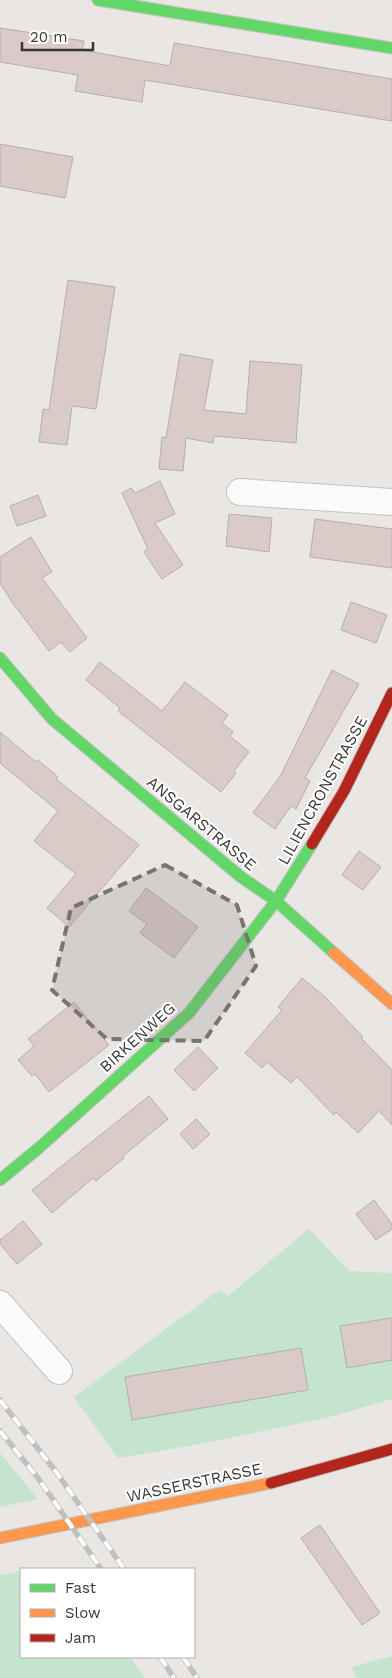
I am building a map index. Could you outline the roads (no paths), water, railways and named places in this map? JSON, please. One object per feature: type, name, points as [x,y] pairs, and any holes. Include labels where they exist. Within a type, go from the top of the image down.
[{"type":"street","points":[[98,0],[392,48]]},
{"type":"street","points":[[240,492],[392,502]]},
{"type":"street","name":"ANSGARSTRASSE","points":[[0,658],[52,718],[241,877],[276,901],[392,1004]]},
{"type":"street","name":"LILIENCRONSTRASSE","points":[[276,901],[344,791],[392,694]]},
{"type":"street","name":"BIRKENWEG","points":[[0,1180],[40,1147],[189,1013],[276,901]]},
{"type":"street","points":[[0,1304],[59,1371]]},
{"type":"street","name":"WASSERSTRASSE","points":[[0,1538],[264,1485],[392,1449]]},
{"type":"railway","points":[[0,1400],[57,1473],[123,1568]]},
{"type":"railway","points":[[0,1431],[38,1478],[100,1568]]},
{"type":"railway","points":[[161,1658],[174,1678]]},
{"type":"railway","points":[[184,1658],[197,1678]]}]
